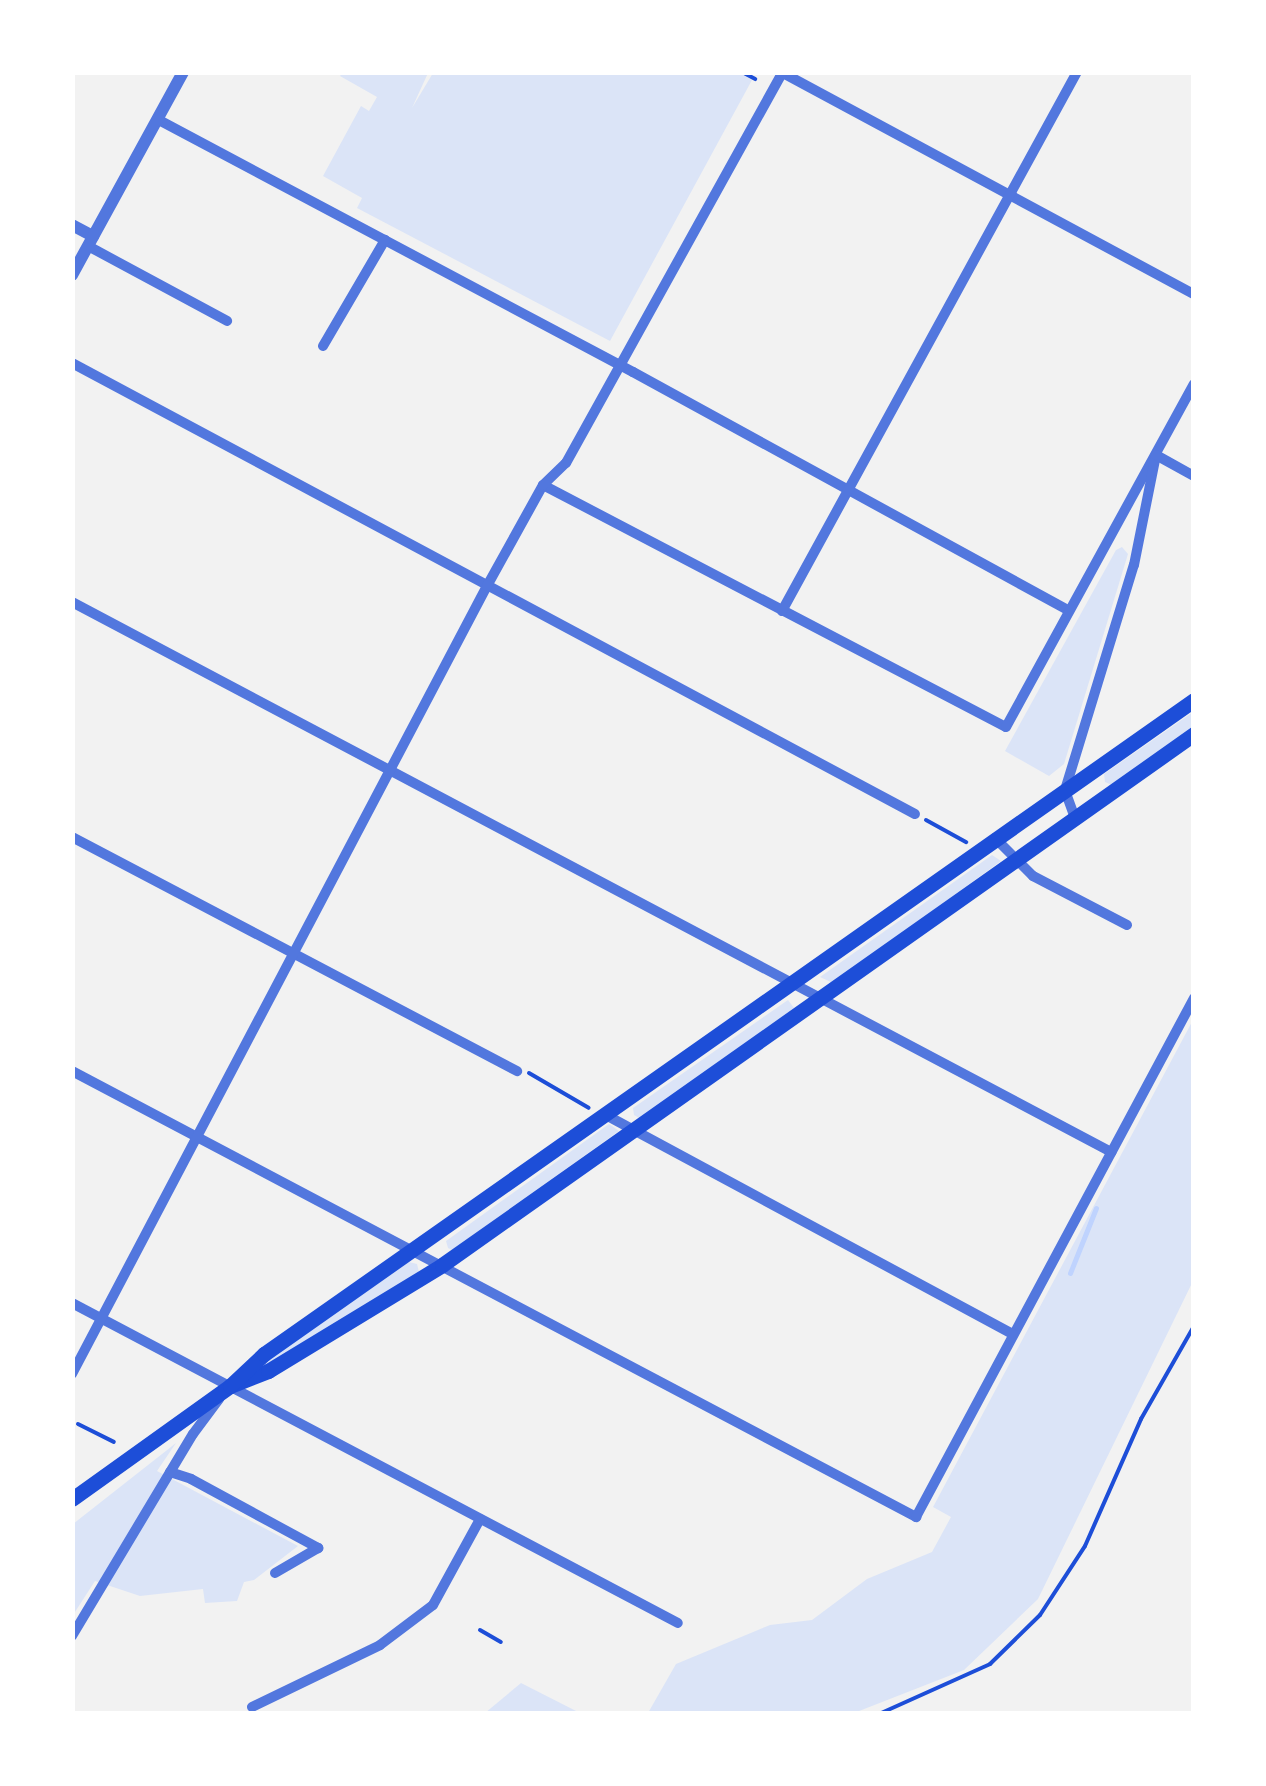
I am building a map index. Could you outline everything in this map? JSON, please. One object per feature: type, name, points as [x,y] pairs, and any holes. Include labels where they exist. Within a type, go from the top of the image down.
[{"type":"main road","points":[[72,1499],[230,1386],[264,1354],[596,1111],[790,983],[1194,700]]},
{"type":"main road","points":[[230,1386],[268,1371],[442,1264],[1194,734]]},
{"type":"street","points":[[72,275],[182,72]]},
{"type":"street","points":[[782,611],[1077,72]]},
{"type":"street","points":[[72,1374],[486,586],[543,486],[566,463],[783,73],[1194,294]]},
{"type":"street","points":[[157,119],[618,364],[1070,611]]},
{"type":"street","points":[[72,225],[91,241],[227,321]]},
{"type":"street","points":[[322,346],[385,240]]},
{"type":"street","points":[[72,363],[918,816]]},
{"type":"street","points":[[543,486],[1006,727],[1194,384]]},
{"type":"street","points":[[1156,455],[1194,476]]},
{"type":"street","points":[[1075,818],[1065,790],[1134,564],[1156,455]]},
{"type":"street","points":[[72,602],[1111,1152]]},
{"type":"street","points":[[72,837],[523,1072]]},
{"type":"street","points":[[995,838],[1033,876],[1127,926]]},
{"type":"street","points":[[72,1071],[916,1517],[1194,998]]},
{"type":"street","points":[[596,1111],[1013,1334]]},
{"type":"street","points":[[72,1303],[678,1622]]},
{"type":"street","points":[[72,1636],[170,1472],[230,1386]]},
{"type":"street","points":[[170,1472],[191,1479],[318,1548],[275,1573]]},
{"type":"street","points":[[252,1707],[380,1645],[433,1605],[480,1519]]},
{"type":"path","points":[[742,72],[755,80]]},
{"type":"path","points":[[918,816],[966,842]]},
{"type":"path","points":[[523,1072],[596,1111]]},
{"type":"path","points":[[878,1714],[990,1664],[1019,1640],[1040,1615],[1085,1546],[1142,1419],[1194,1326]]},
{"type":"path","points":[[78,1424],[114,1442]]},
{"type":"path","points":[[480,1630],[501,1642]]},
{"type":"shaded area","points":[[737,72],[752,80],[610,341],[357,208],[362,198],[323,176],[361,106],[369,111],[377,97],[340,76],[342,73],[428,73],[412,108],[433,73]]},
{"type":"shaded area","points":[[1122,547],[1128,554],[1064,764],[1049,776],[1005,751],[1116,550]]},
{"type":"shaded area","points":[[1193,712],[1193,727],[1112,785],[1105,782],[1104,774]]},
{"type":"shaded area","points":[[992,855],[1001,861],[833,983],[820,977]]},
{"type":"shaded area","points":[[788,1000],[794,1008],[641,1119],[634,1115],[633,1108]]},
{"type":"shaded area","points":[[1193,1020],[1193,1281],[1038,1599],[964,1670],[854,1713],[648,1713],[676,1664],[770,1625],[812,1620],[867,1579],[932,1552],[951,1517],[933,1507]]},
{"type":"shaded area","points":[[609,1124],[619,1131],[452,1250],[448,1248],[446,1241]]},
{"type":"shaded area","points":[[409,1262],[417,1264],[419,1272],[261,1369],[259,1366]]},
{"type":"shaded area","points":[[176,1443],[157,1471],[298,1546],[254,1580],[244,1582],[237,1601],[205,1603],[203,1589],[140,1596],[95,1581],[73,1615],[73,1524]]},
{"type":"shaded area","points":[[521,1683],[580,1713],[485,1713]]},
{"type":"waterway","points":[[1070,1273],[1096,1208]]}]
